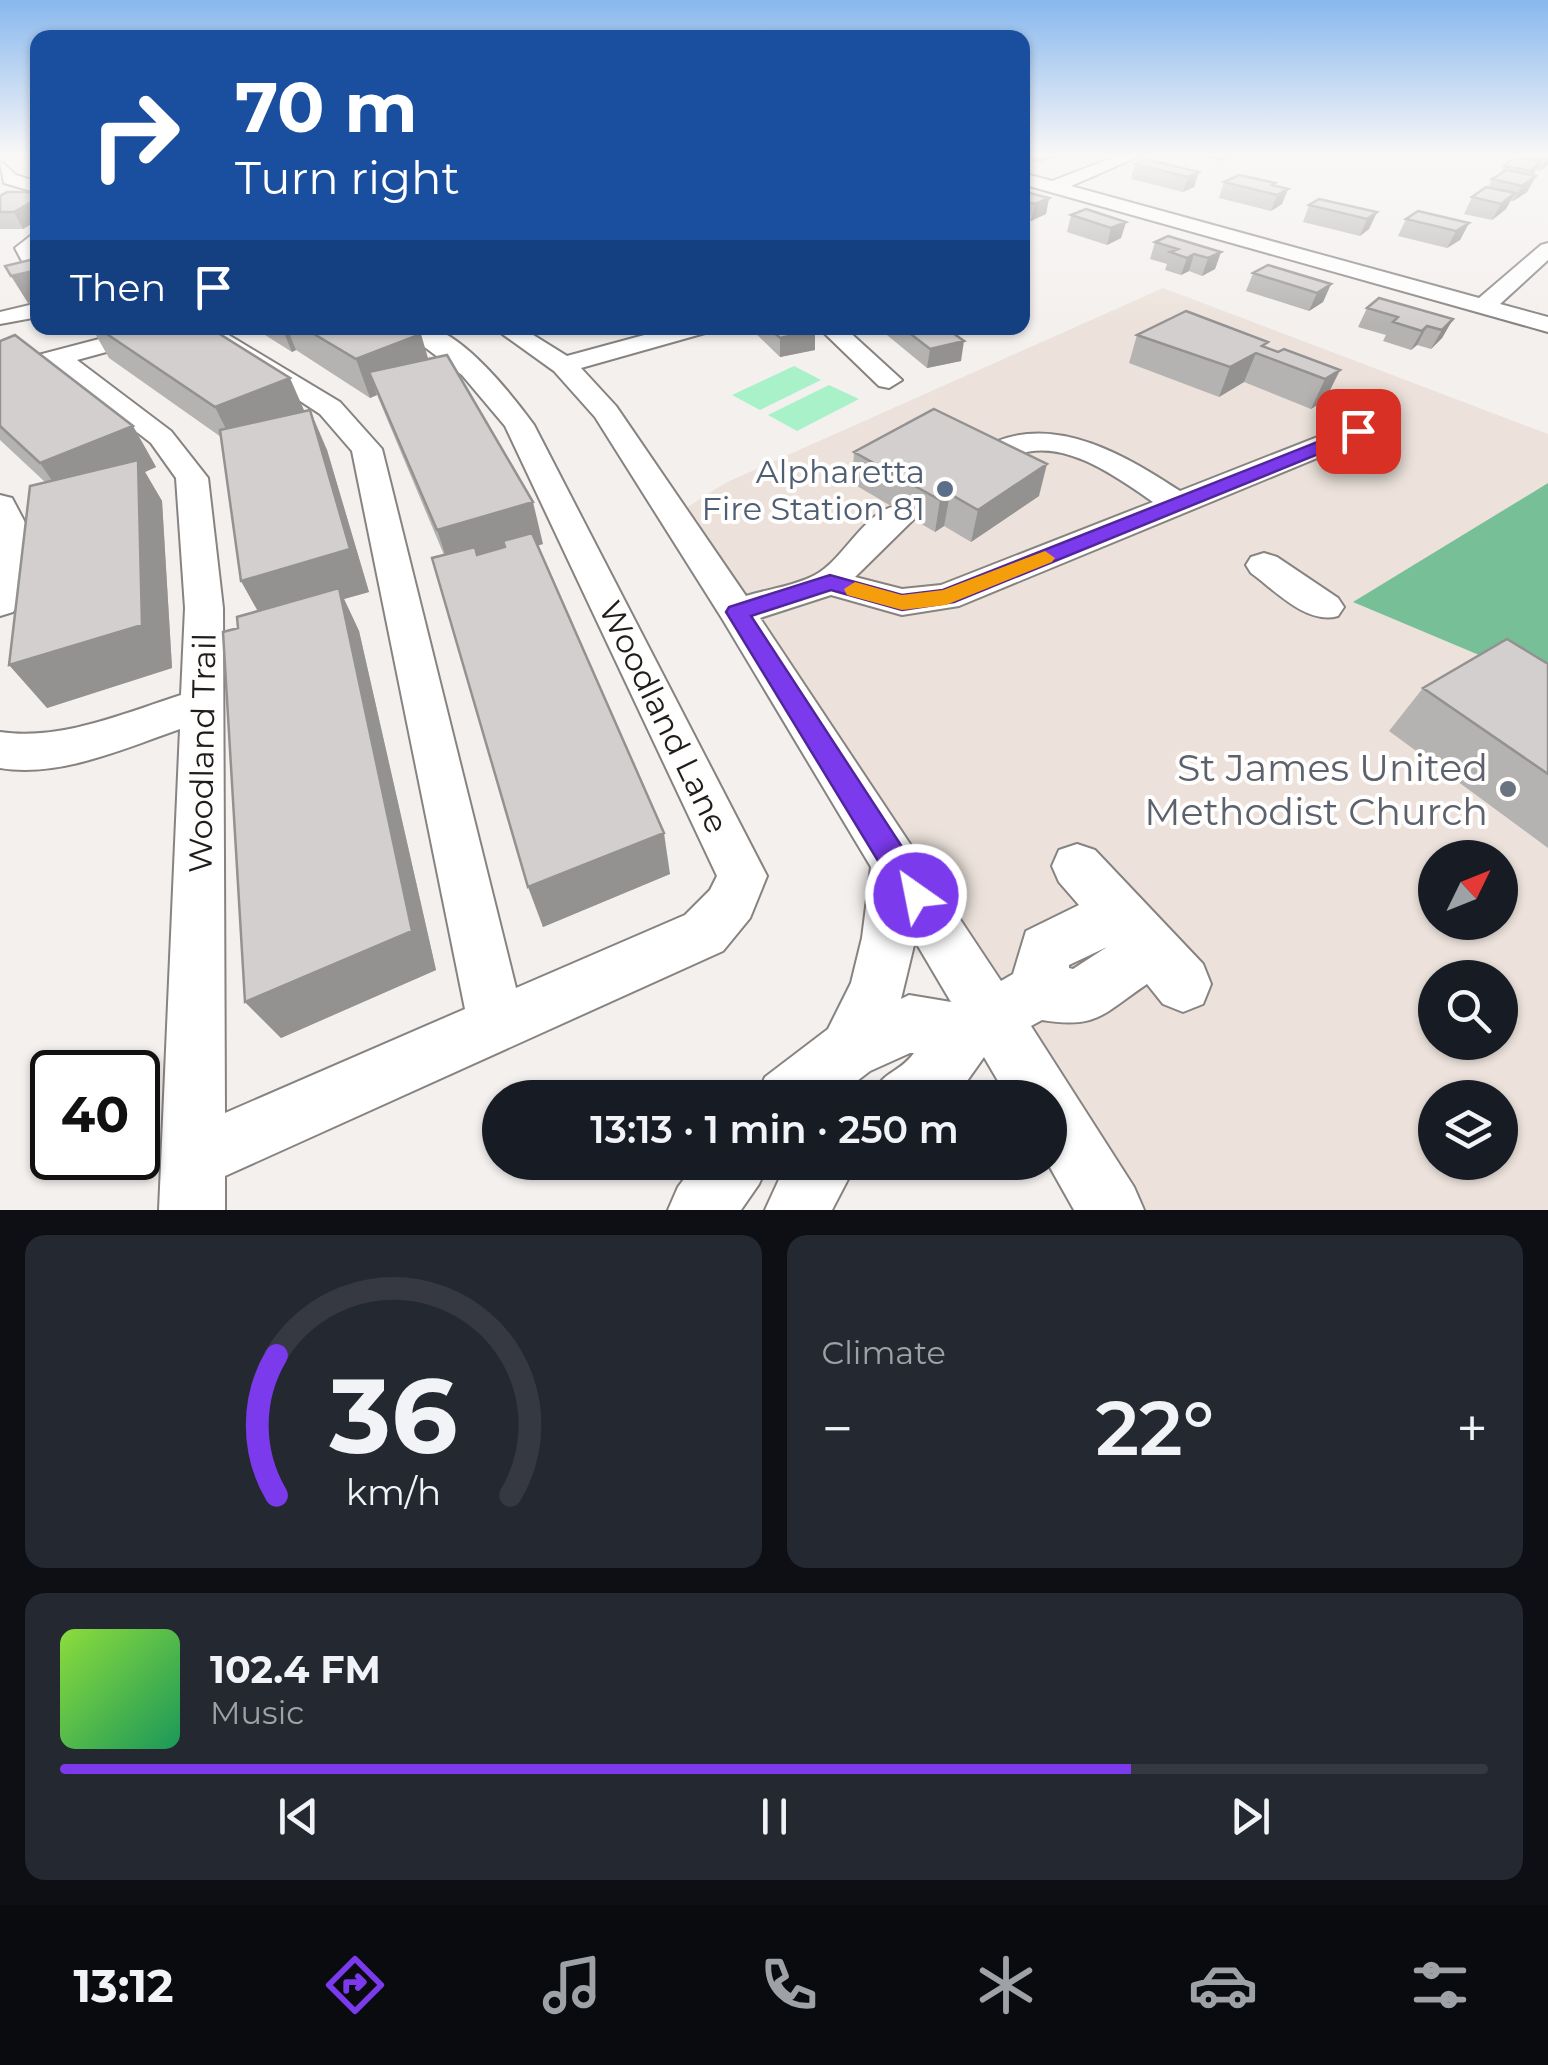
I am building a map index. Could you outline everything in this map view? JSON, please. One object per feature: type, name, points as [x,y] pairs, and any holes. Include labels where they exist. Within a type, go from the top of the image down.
[{"type":"street","points":[[1141,211],[1548,325]]},
{"type":"street","points":[[1483,307],[1548,248]]},
{"type":"street","points":[[5,318],[30,312]]},
{"type":"street","points":[[0,373],[142,335]]},
{"type":"street","points":[[213,335],[330,408],[367,450],[497,1024]]},
{"type":"street","name":"Woodland Lane","points":[[196,1157],[704,933],[729,909],[742,876],[519,425],[490,387],[421,335]]},
{"type":"street","points":[[516,335],[563,366],[606,412],[896,865],[999,1013],[1034,1080]]},
{"type":"street","points":[[563,366],[672,335]]},
{"type":"street","points":[[839,335],[889,380]]},
{"type":"street","name":"Woodland Trail","points":[[58,358],[161,436],[192,478],[204,608],[192,1210]]},
{"type":"street","points":[[830,583],[902,602],[946,597],[1358,431]]},
{"type":"street","points":[[978,464],[1019,444],[1048,444],[1092,454],[1124,468],[1178,504]]},
{"type":"street","points":[[0,505],[13,532],[0,603]]},
{"type":"street","points":[[737,612],[830,583],[861,548],[903,514]]},
{"type":"street","points":[[1264,565],[1325,607]]},
{"type":"street","points":[[0,750],[11,754],[68,746],[203,704]]},
{"type":"street","points":[[849,1050],[877,989],[889,938],[896,865]]},
{"type":"street","points":[[1077,866],[1183,984]]},
{"type":"street","points":[[810,1080],[849,1050],[909,1024],[1078,998],[1134,961],[1137,932]]},
{"type":"street","points":[[932,1080],[999,1013]]},
{"type":"street","points":[[1067,1138],[1110,1210]]},
{"type":"street","points":[[701,1210],[723,1180]]},
{"type":"street","points":[[798,1210],[812,1180]]},
{"type":"shaded area","points":[[1163,288],[1548,434],[1548,483],[1354,602],[1548,684],[1548,1210],[1121,1210],[1067,1127],[1067,1080],[1037,1080],[672,517],[725,483]]},
{"type":"green space","points":[[794,366],[821,380],[760,410],[732,395]]},
{"type":"green space","points":[[829,385],[859,399],[797,431],[768,415]]},
{"type":"green space","points":[[1548,483],[1548,684],[1353,602]]},
{"type":"building","points":[[1094,211],[1126,222],[1111,228],[1071,215]]},
{"type":"building","points":[[1336,211],[1377,212],[1367,219]]},
{"type":"building","points":[[1420,211],[1469,223],[1456,231],[1406,219]]},
{"type":"building","points":[[1168,236],[1221,252],[1208,258],[1194,254],[1187,258],[1170,252],[1178,249],[1155,242]]},
{"type":"building","points":[[30,260],[30,272],[11,276],[5,266]]},
{"type":"building","points":[[1268,265],[1331,284],[1317,293],[1253,273]]},
{"type":"building","points":[[1379,298],[1453,319],[1442,330],[1427,326],[1422,331],[1393,322],[1398,317],[1367,308]]},
{"type":"building","points":[[1186,311],[1268,342],[1262,346],[1278,352],[1284,349],[1340,370],[1325,379],[1256,353],[1230,367],[1137,335]]},
{"type":"building","points":[[15,335],[133,426],[40,463],[0,426],[0,341]]},
{"type":"building","points":[[108,335],[221,335],[290,378],[215,407]]},
{"type":"building","points":[[316,335],[418,335],[356,359]]},
{"type":"building","points":[[912,335],[956,335],[964,341],[930,349]]},
{"type":"building","points":[[447,355],[533,502],[437,530],[369,372]]},
{"type":"building","points":[[934,409],[1047,464],[978,510],[950,494],[940,500],[854,452]]},
{"type":"building","points":[[310,410],[350,549],[241,581],[220,430]]},
{"type":"building","points":[[138,460],[142,625],[9,665],[30,486]]},
{"type":"building","points":[[532,533],[664,833],[528,887],[432,558],[475,547],[477,555],[505,547],[503,541]]},
{"type":"building","points":[[339,588],[412,931],[245,1002],[223,632],[238,628],[237,617]]},
{"type":"building","points":[[1507,639],[1548,664],[1548,774],[1423,688]]},
{"type":"slow traffic","points":[[855,589],[902,602],[946,597],[1045,558]]},
{"type":"place","name":"Alpharetta Fire Station 81","points":[[945,489]]},
{"type":"place","name":"St James United Methodist Church","points":[[1508,789]]},
{"type":"route","points":[[916,895],[737,612],[830,583],[902,602],[946,597],[1358,431]]}]
